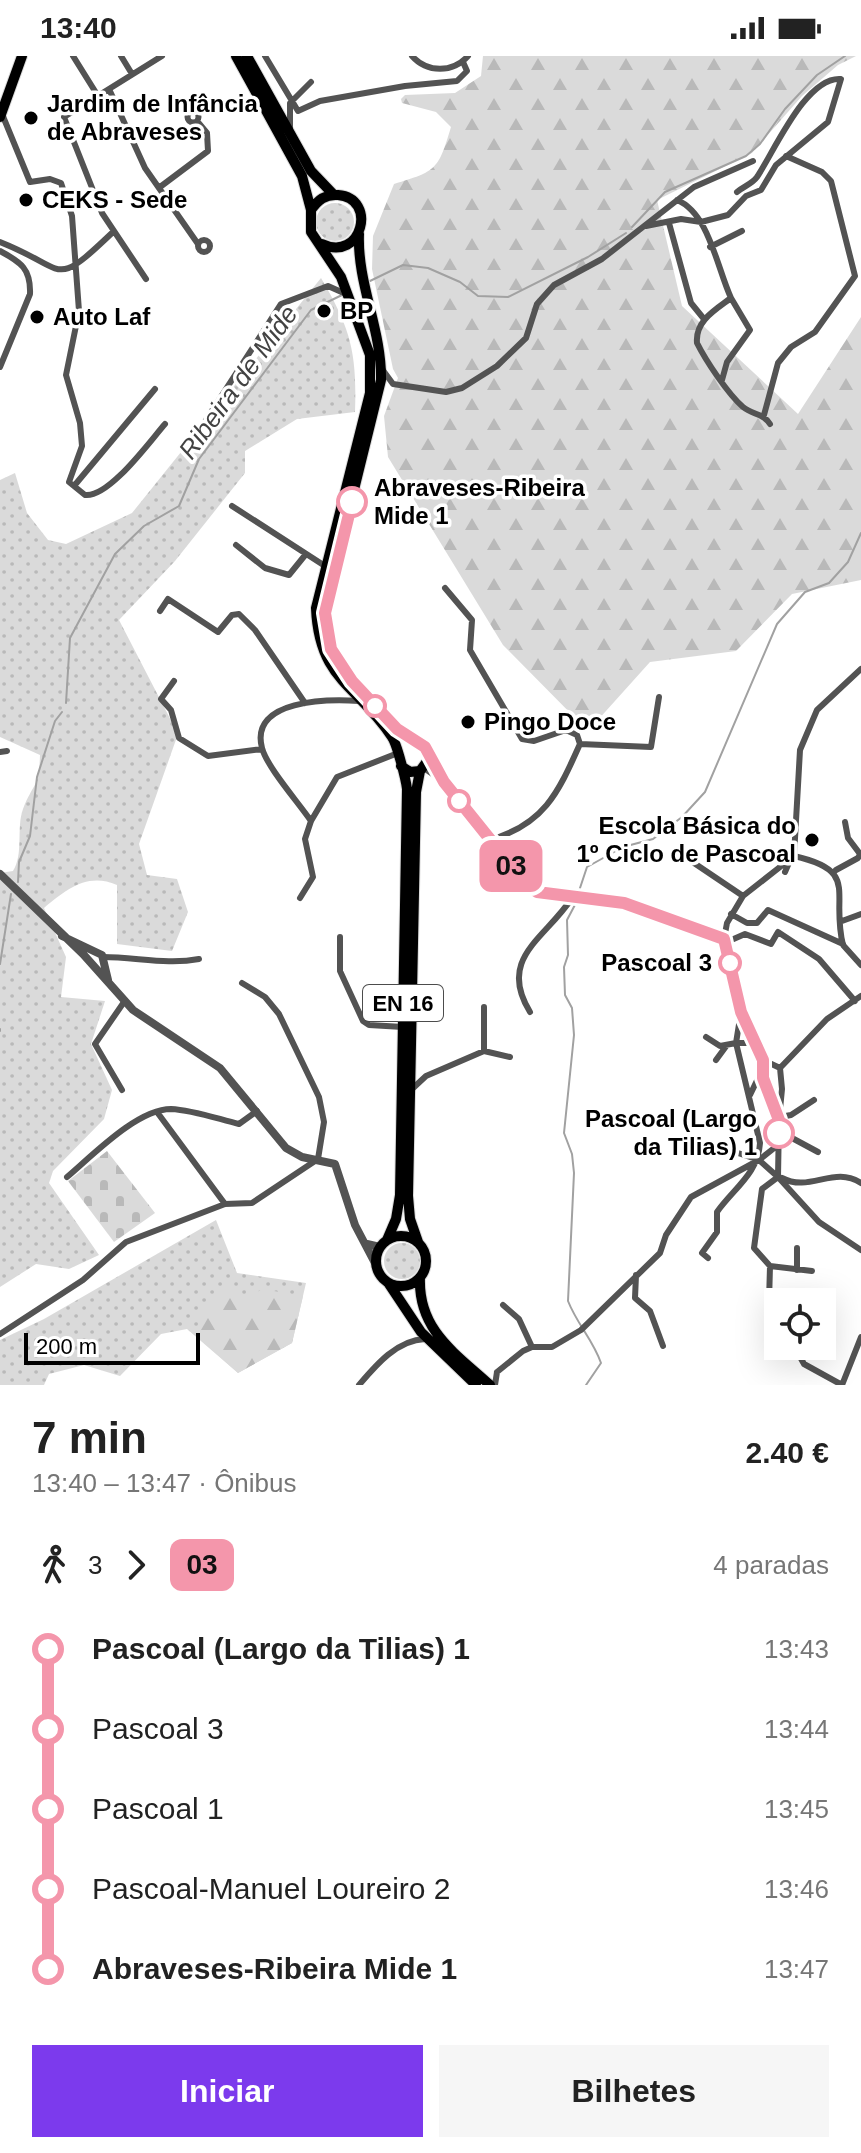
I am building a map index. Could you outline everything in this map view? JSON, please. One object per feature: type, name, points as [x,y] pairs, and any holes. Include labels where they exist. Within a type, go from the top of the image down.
[{"type":"main road","points":[[0,98],[15,56]]},
{"type":"main road","points":[[1,115],[22,56]]},
{"type":"main road","name":"EN 16","points":[[236,56],[302,176],[311,210],[309,224],[332,258],[349,296],[364,336],[372,373],[370,393],[316,608],[317,627],[326,659],[344,684],[391,735],[407,789],[400,1195],[396,1219],[376,1265],[429,1339],[474,1381],[493,1385]]},
{"type":"main road","points":[[247,56],[311,171],[333,194],[356,204],[362,219],[359,238],[381,369],[380,395],[330,587],[326,626],[335,656],[352,681],[397,729],[417,741],[429,756]]},
{"type":"main road","points":[[311,210],[324,197],[333,194]]},
{"type":"main road","points":[[320,244],[337,248],[359,238]]},
{"type":"main road","points":[[417,741],[408,742],[399,758],[410,772],[422,769]]},
{"type":"main road","name":"EN 16","points":[[429,756],[422,769],[415,801],[408,1196],[410,1219],[427,1263],[420,1278],[424,1316],[474,1381]]},
{"type":"main road","points":[[384,1243],[403,1236],[418,1242]]},
{"type":"main road","points":[[389,1284],[406,1286],[420,1278]]},
{"type":"street","points":[[73,56],[98,96]]},
{"type":"street","points":[[121,56],[132,74]]},
{"type":"street","points":[[146,279],[102,213],[64,117],[162,56]]},
{"type":"street","points":[[265,56],[290,103],[298,111],[320,101],[405,86],[457,81],[467,71],[465,59],[437,69],[421,65],[412,56]]},
{"type":"street","points":[[645,226],[681,219],[701,222],[728,215],[746,196],[761,190],[786,156],[828,122],[841,79],[824,83],[802,105],[757,178],[737,192]]},
{"type":"street","points":[[275,106],[290,103],[311,82]]},
{"type":"street","points":[[109,89],[145,168],[198,244]]},
{"type":"street","points":[[290,103],[290,135]]},
{"type":"street","points":[[1,115],[30,182],[50,179],[61,183],[72,216],[79,324],[66,375],[82,433],[79,459],[69,482],[85,495],[97,494],[124,471],[165,424]]},
{"type":"street","points":[[160,187],[206,154],[210,140],[197,121]]},
{"type":"street","points":[[0,135],[9,136]]},
{"type":"street","points":[[764,415],[778,363],[791,347],[815,332],[855,276],[831,181],[822,172],[786,156]]},
{"type":"street","points":[[381,369],[393,384],[425,391],[462,388],[497,366],[526,338],[537,304],[554,285],[602,259],[694,187],[753,161]]},
{"type":"street","points":[[677,200],[690,205],[701,222],[731,298],[750,330],[727,362],[721,382]]},
{"type":"street","points":[[669,223],[691,303],[704,319]]},
{"type":"street","points":[[710,247],[742,231]]},
{"type":"street","points":[[0,242],[48,269],[75,268],[113,232]]},
{"type":"street","points":[[0,251],[21,262],[31,281],[30,294],[0,367]]},
{"type":"street","points":[[328,286],[333,274],[332,258]]},
{"type":"street","points":[[206,420],[281,304],[328,286],[349,296]]},
{"type":"street","points":[[731,298],[704,319],[696,334],[697,343],[721,382],[746,410],[764,415],[770,424]]},
{"type":"street","points":[[380,395],[393,384]]},
{"type":"street","points":[[74,486],[155,389]]},
{"type":"street","points":[[232,506],[325,566]]},
{"type":"street","points":[[236,545],[265,568],[289,575],[306,554]]},
{"type":"street","points":[[445,588],[472,620],[470,650],[522,739],[534,741],[566,730],[577,735],[580,744],[567,773],[533,822],[516,832],[489,840]]},
{"type":"street","points":[[160,611],[168,599],[218,632],[232,615],[239,614],[255,630],[305,703]]},
{"type":"street","points":[[785,872],[792,857],[800,750],[817,710],[861,669]]},
{"type":"street","points":[[174,681],[161,699],[171,710],[179,738],[208,756],[262,749]]},
{"type":"street","points":[[338,699],[343,695],[344,684]]},
{"type":"street","points":[[580,744],[651,747],[659,697]]},
{"type":"street","points":[[311,821],[262,749],[261,730],[270,716],[305,703],[338,699],[359,701]]},
{"type":"street","points":[[429,756],[444,782],[489,840],[526,884],[537,892],[624,903],[734,941],[745,934],[771,944],[778,932],[831,969],[858,999],[827,1019],[780,1068],[782,1096],[778,1177]]},
{"type":"street","points":[[300,898],[313,877],[305,839],[311,821],[337,777],[380,761],[399,758]]},
{"type":"street","points":[[422,769],[444,782]]},
{"type":"street","points":[[836,870],[860,854],[848,838],[845,822]]},
{"type":"street","points":[[750,1095],[763,1060],[741,1012],[724,939],[731,914],[743,896],[792,857],[825,862],[836,870],[844,897],[843,944]]},
{"type":"street","points":[[694,863],[743,896]]},
{"type":"street","points":[[0,874],[83,954],[124,1002],[220,1068],[286,1148],[302,1157],[335,1164],[355,1225],[376,1265]]},
{"type":"street","points":[[530,1012],[520,996],[516,971],[524,956],[572,898]]},
{"type":"street","points":[[731,914],[751,924],[761,920],[768,910],[843,944],[861,965]]},
{"type":"street","points":[[842,921],[861,914]]},
{"type":"street","points":[[59,934],[93,948],[103,957],[109,985]]},
{"type":"street","points":[[340,937],[340,971],[363,1021],[369,1025],[403,1027]]},
{"type":"street","points":[[103,957],[141,957],[174,964],[199,959]]},
{"type":"street","points":[[0,1334],[83,1280],[126,1242],[225,1204],[252,1203],[318,1159],[324,1122],[319,1097],[279,1014],[265,997],[242,983]]},
{"type":"street","points":[[122,1090],[95,1044],[124,1002]]},
{"type":"street","points":[[484,1007],[484,1051]]},
{"type":"street","points":[[716,1060],[733,1043],[741,1012]]},
{"type":"street","points":[[706,1037],[720,1046],[755,1043]]},
{"type":"street","points":[[708,1258],[702,1253],[717,1232],[717,1212],[759,1160],[758,1123],[733,1043]]},
{"type":"street","points":[[410,1091],[426,1076],[484,1051],[510,1057]]},
{"type":"street","points":[[763,1060],[780,1068]]},
{"type":"street","points":[[410,1065],[426,1076]]},
{"type":"street","points":[[762,1069],[769,1098],[779,1119]]},
{"type":"street","points":[[769,1098],[776,1100],[782,1096]]},
{"type":"street","points":[[779,1119],[814,1100]]},
{"type":"street","points":[[67,1177],[124,1129],[157,1112],[171,1109],[239,1124],[257,1111]]},
{"type":"street","points":[[157,1112],[225,1204]]},
{"type":"street","points":[[779,1131],[818,1152]]},
{"type":"street","points":[[708,1143],[759,1160],[819,1222],[861,1250]]},
{"type":"street","points":[[474,1381],[497,1372],[532,1347],[552,1347],[583,1328],[660,1253],[666,1235],[691,1197],[759,1160],[778,1145]]},
{"type":"street","points":[[778,1177],[795,1184],[807,1184],[845,1175],[861,1183]]},
{"type":"street","points":[[778,1177],[762,1189],[754,1248],[770,1266],[812,1271]]},
{"type":"street","points":[[367,1244],[384,1243]]},
{"type":"street","points":[[797,1248],[797,1270]]},
{"type":"street","points":[[769,1288],[770,1266]]},
{"type":"street","points":[[636,1275],[635,1298],[650,1311],[663,1346]]},
{"type":"street","points":[[503,1305],[519,1319],[532,1347]]},
{"type":"street","points":[[413,1340],[415,1323]]},
{"type":"street","points":[[802,1360],[842,1385],[861,1337]]},
{"type":"street","points":[[359,1385],[388,1354],[413,1340],[429,1339]]},
{"type":"street","points":[[493,1385],[497,1372]]},
{"type":"green space","points":[[483,56],[856,56],[838,65],[802,96],[752,153],[657,200],[682,306],[798,414],[861,317],[861,580],[792,594],[736,651],[650,662],[588,731],[503,645],[388,457],[384,416],[398,378],[393,369],[372,269],[373,236],[394,184],[419,176],[434,167],[443,152],[451,127],[436,112],[402,103],[401,99],[405,95],[455,93],[481,76]]},
{"type":"green space","points":[[335,203],[349,208],[354,222],[349,236],[335,241],[321,236],[316,222],[321,208]]},
{"type":"green space","points":[[321,278],[350,342],[355,373],[355,412],[297,419],[245,451],[245,473],[175,561],[119,620],[178,734],[139,844],[147,875],[177,879],[188,912],[172,951],[117,944],[117,885],[87,882],[69,889],[44,908],[66,957],[61,997],[105,1001],[91,1044],[112,1090],[104,1119],[53,1171],[49,1183],[99,1255],[69,1269],[36,1264],[0,1287],[0,873],[13,871],[16,864],[21,816],[37,780],[40,755],[0,737],[0,480],[15,473],[27,513],[48,540],[66,544],[132,513]]},
{"type":"green space","points":[[107,1151],[155,1213],[114,1242],[68,1181]]},
{"type":"green space","points":[[216,1220],[237,1273],[306,1283],[292,1343],[238,1373],[187,1329],[161,1334],[120,1376],[84,1365],[49,1374],[44,1385],[0,1385],[0,1340],[44,1319]]},
{"type":"green space","points":[[402,1243],[415,1248],[420,1261],[415,1274],[402,1279],[389,1274],[384,1261],[389,1248]]},
{"type":"green space","points":[[229,1287],[241,1302],[262,1289],[303,1296],[292,1343],[238,1373],[203,1342],[197,1319],[214,1297]]},
{"type":"waterway","name":"Ribeira de Mide","points":[[632,227],[665,192],[746,156],[760,144],[785,109],[817,75],[845,56]]},
{"type":"waterway","name":"Ribeira de Mide","points":[[370,281],[403,265],[428,268],[460,282],[478,296],[508,297],[588,257],[626,233]]},
{"type":"waterway","name":"Ribeira de Mide","points":[[66,703],[70,638],[115,554],[144,526],[179,506],[199,459],[311,310],[342,295]]},
{"type":"waterway","points":[[578,894],[587,867],[623,847],[653,839],[682,817],[705,792],[777,624],[805,592],[829,583],[848,562],[861,533]]},
{"type":"waterway","name":"Ribeira de Mide","points":[[18,882],[19,862],[30,836],[37,777],[55,721],[62,712]]},
{"type":"waterway","name":"Ribeira de Mide","points":[[0,964],[11,894]]},
{"type":"waterway","points":[[577,901],[567,920],[568,955],[564,967],[565,995],[572,1008],[574,1035],[564,1133],[572,1154],[574,1173],[568,1301],[601,1363],[586,1385]]},
{"type":"bus line","name":"03","points":[[352,502],[325,613],[328,638],[338,663],[397,729],[422,743],[444,782],[526,884],[537,892],[624,903],[724,939],[741,1012],[763,1060],[763,1078],[779,1120],[779,1133]]},
{"type":"place","name":"Jardim de Infância de Abraveses","points":[[31,118]]},
{"type":"place","name":"CEKS - Sede","points":[[26,200]]},
{"type":"place","name":"BP","points":[[324,311]]},
{"type":"place","name":"Auto Laf","points":[[37,317]]},
{"type":"place","name":"Abraveses-Ribeira Mide 1","points":[[352,502]]},
{"type":"place","name":"Pingo Doce","points":[[468,722]]},
{"type":"place","name":"Escola Básica do 1º Ciclo de Pascoal","points":[[812,840]]},
{"type":"place","name":"Pascoal 3","points":[[730,963]]},
{"type":"place","name":"Pascoal (Largo da Tilias) 1","points":[[779,1133]]}]
